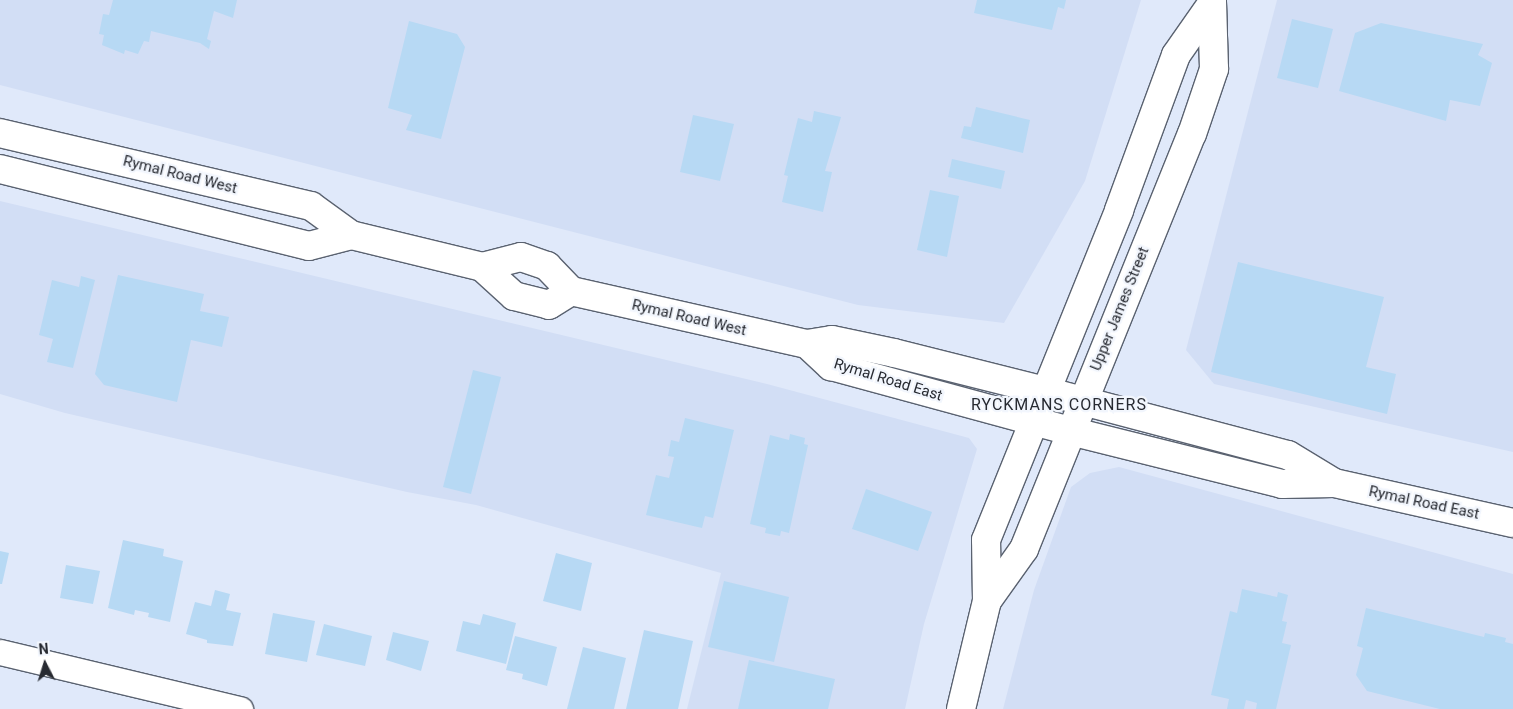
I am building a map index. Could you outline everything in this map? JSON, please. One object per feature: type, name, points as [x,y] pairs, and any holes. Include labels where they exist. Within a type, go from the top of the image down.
[{"type":"main road","name":"Upper James Street","points":[[961,709],[987,601],[986,540],[1119,210],[1176,55],[1212,2]]},
{"type":"main road","name":"Upper James Street","points":[[987,601],[1024,549],[1081,402],[1192,134],[1214,69],[1212,2]]},
{"type":"main road","name":"Rymal Road West","points":[[0,133],[311,206],[351,235],[482,267],[521,258],[547,266],[571,291],[807,344]]},
{"type":"main road","name":"Rymal Road West","points":[[0,169],[309,246],[351,235]]},
{"type":"main road","name":"Rymal Road West","points":[[482,267],[514,296],[549,305],[571,291]]},
{"type":"main road","name":"Rymal Road East","points":[[807,344],[832,340],[1045,391],[1288,455],[1334,483]]},
{"type":"main road","name":"Rymal Road East","points":[[807,344],[831,366],[1070,431],[1282,484],[1334,483],[1513,523]]},
{"type":"street","points":[[0,652],[240,709]]},
{"type":"shaded area","points":[[0,0],[1141,0],[1085,181],[1004,323],[858,305],[0,85]]},
{"type":"shaded area","points":[[1277,0],[1513,0],[1513,452],[1214,384],[1186,350]]},
{"type":"shaded area","points":[[0,201],[767,384],[969,438],[977,449],[924,624],[905,709],[687,709],[721,573],[476,505],[407,492],[65,413],[0,394]]},
{"type":"shaded area","points":[[1119,467],[1513,574],[1513,709],[1003,709],[1034,590],[1071,487],[1090,473]]},
{"type":"building","points":[[113,0],[237,0],[233,18],[214,11],[207,39],[211,41],[209,49],[200,43],[151,31],[149,42],[144,41],[138,54],[125,50],[124,54],[102,45],[104,35],[99,34],[103,14],[109,15]]},
{"type":"building","points":[[977,0],[1066,0],[1064,9],[1058,7],[1052,30],[974,13]]},
{"type":"building","points":[[1292,19],[1333,29],[1318,88],[1277,78]]},
{"type":"building","points":[[409,21],[457,34],[465,47],[441,139],[406,130],[412,115],[388,108]]},
{"type":"building","points":[[1381,23],[1483,44],[1478,55],[1492,63],[1480,106],[1450,100],[1446,121],[1339,91],[1355,33]]},
{"type":"building","points":[[976,107],[1030,120],[1023,153],[961,138],[964,126],[971,127]]},
{"type":"building","points":[[814,111],[841,117],[825,171],[832,172],[823,212],[782,202],[788,176],[784,175],[798,118],[812,122]]},
{"type":"building","points":[[693,115],[734,124],[720,181],[680,172]]},
{"type":"building","points":[[952,159],[1005,171],[1001,189],[948,177]]},
{"type":"building","points":[[930,190],[959,196],[947,257],[917,250]]},
{"type":"building","points":[[1238,262],[1384,297],[1366,367],[1396,374],[1387,414],[1211,372]]},
{"type":"building","points":[[118,275],[204,294],[200,311],[229,317],[222,347],[191,340],[177,402],[104,385],[95,374]]},
{"type":"building","points":[[81,276],[95,280],[73,368],[47,362],[53,339],[39,335],[52,280],[79,287]]},
{"type":"building","points":[[473,370],[501,377],[471,494],[443,487]]},
{"type":"building","points":[[685,418],[734,430],[713,518],[705,516],[702,528],[646,515],[656,475],[669,478],[674,457],[668,456],[671,440],[679,442]]},
{"type":"building","points":[[790,434],[805,438],[804,444],[808,445],[789,533],[781,531],[780,536],[765,533],[766,528],[750,524],[770,435],[789,440]]},
{"type":"building","points":[[866,489],[932,512],[918,551],[852,529]]},
{"type":"building","points":[[123,540],[164,549],[163,556],[183,561],[170,622],[148,617],[149,613],[135,610],[134,615],[108,608]]},
{"type":"building","points":[[0,551],[9,553],[2,584],[0,584]]},
{"type":"building","points":[[556,553],[592,563],[581,611],[543,601]]},
{"type":"building","points":[[66,565],[100,571],[93,604],[60,598]]},
{"type":"building","points":[[724,581],[789,597],[774,662],[708,647]]},
{"type":"building","points":[[1242,589],[1277,597],[1278,592],[1288,595],[1282,621],[1287,622],[1282,643],[1291,645],[1276,709],[1256,709],[1257,703],[1246,700],[1244,709],[1227,709],[1229,699],[1211,695],[1230,611],[1237,613]]},
{"type":"building","points":[[215,590],[230,594],[226,610],[241,613],[233,646],[207,643],[207,640],[186,634],[195,602],[211,606]]},
{"type":"building","points":[[1366,608],[1484,637],[1485,633],[1506,638],[1505,642],[1513,644],[1513,709],[1440,709],[1367,691],[1356,675],[1363,648],[1357,646]]},
{"type":"building","points":[[273,613],[315,621],[307,662],[265,654]]},
{"type":"building","points":[[483,614],[516,623],[506,664],[456,651],[463,621],[480,625]]},
{"type":"building","points":[[324,624],[372,636],[365,666],[316,655]]},
{"type":"building","points":[[644,630],[693,641],[678,709],[626,709]]},
{"type":"building","points":[[393,632],[429,641],[421,671],[386,660]]},
{"type":"building","points":[[515,636],[557,647],[547,686],[522,679],[523,674],[506,670]]},
{"type":"building","points":[[583,647],[626,658],[614,709],[567,709]]},
{"type":"building","points":[[749,660],[835,679],[828,709],[738,709]]},
{"type":"district","name":"RYCKMANS CORNERS","points":[[1059,405]]}]
